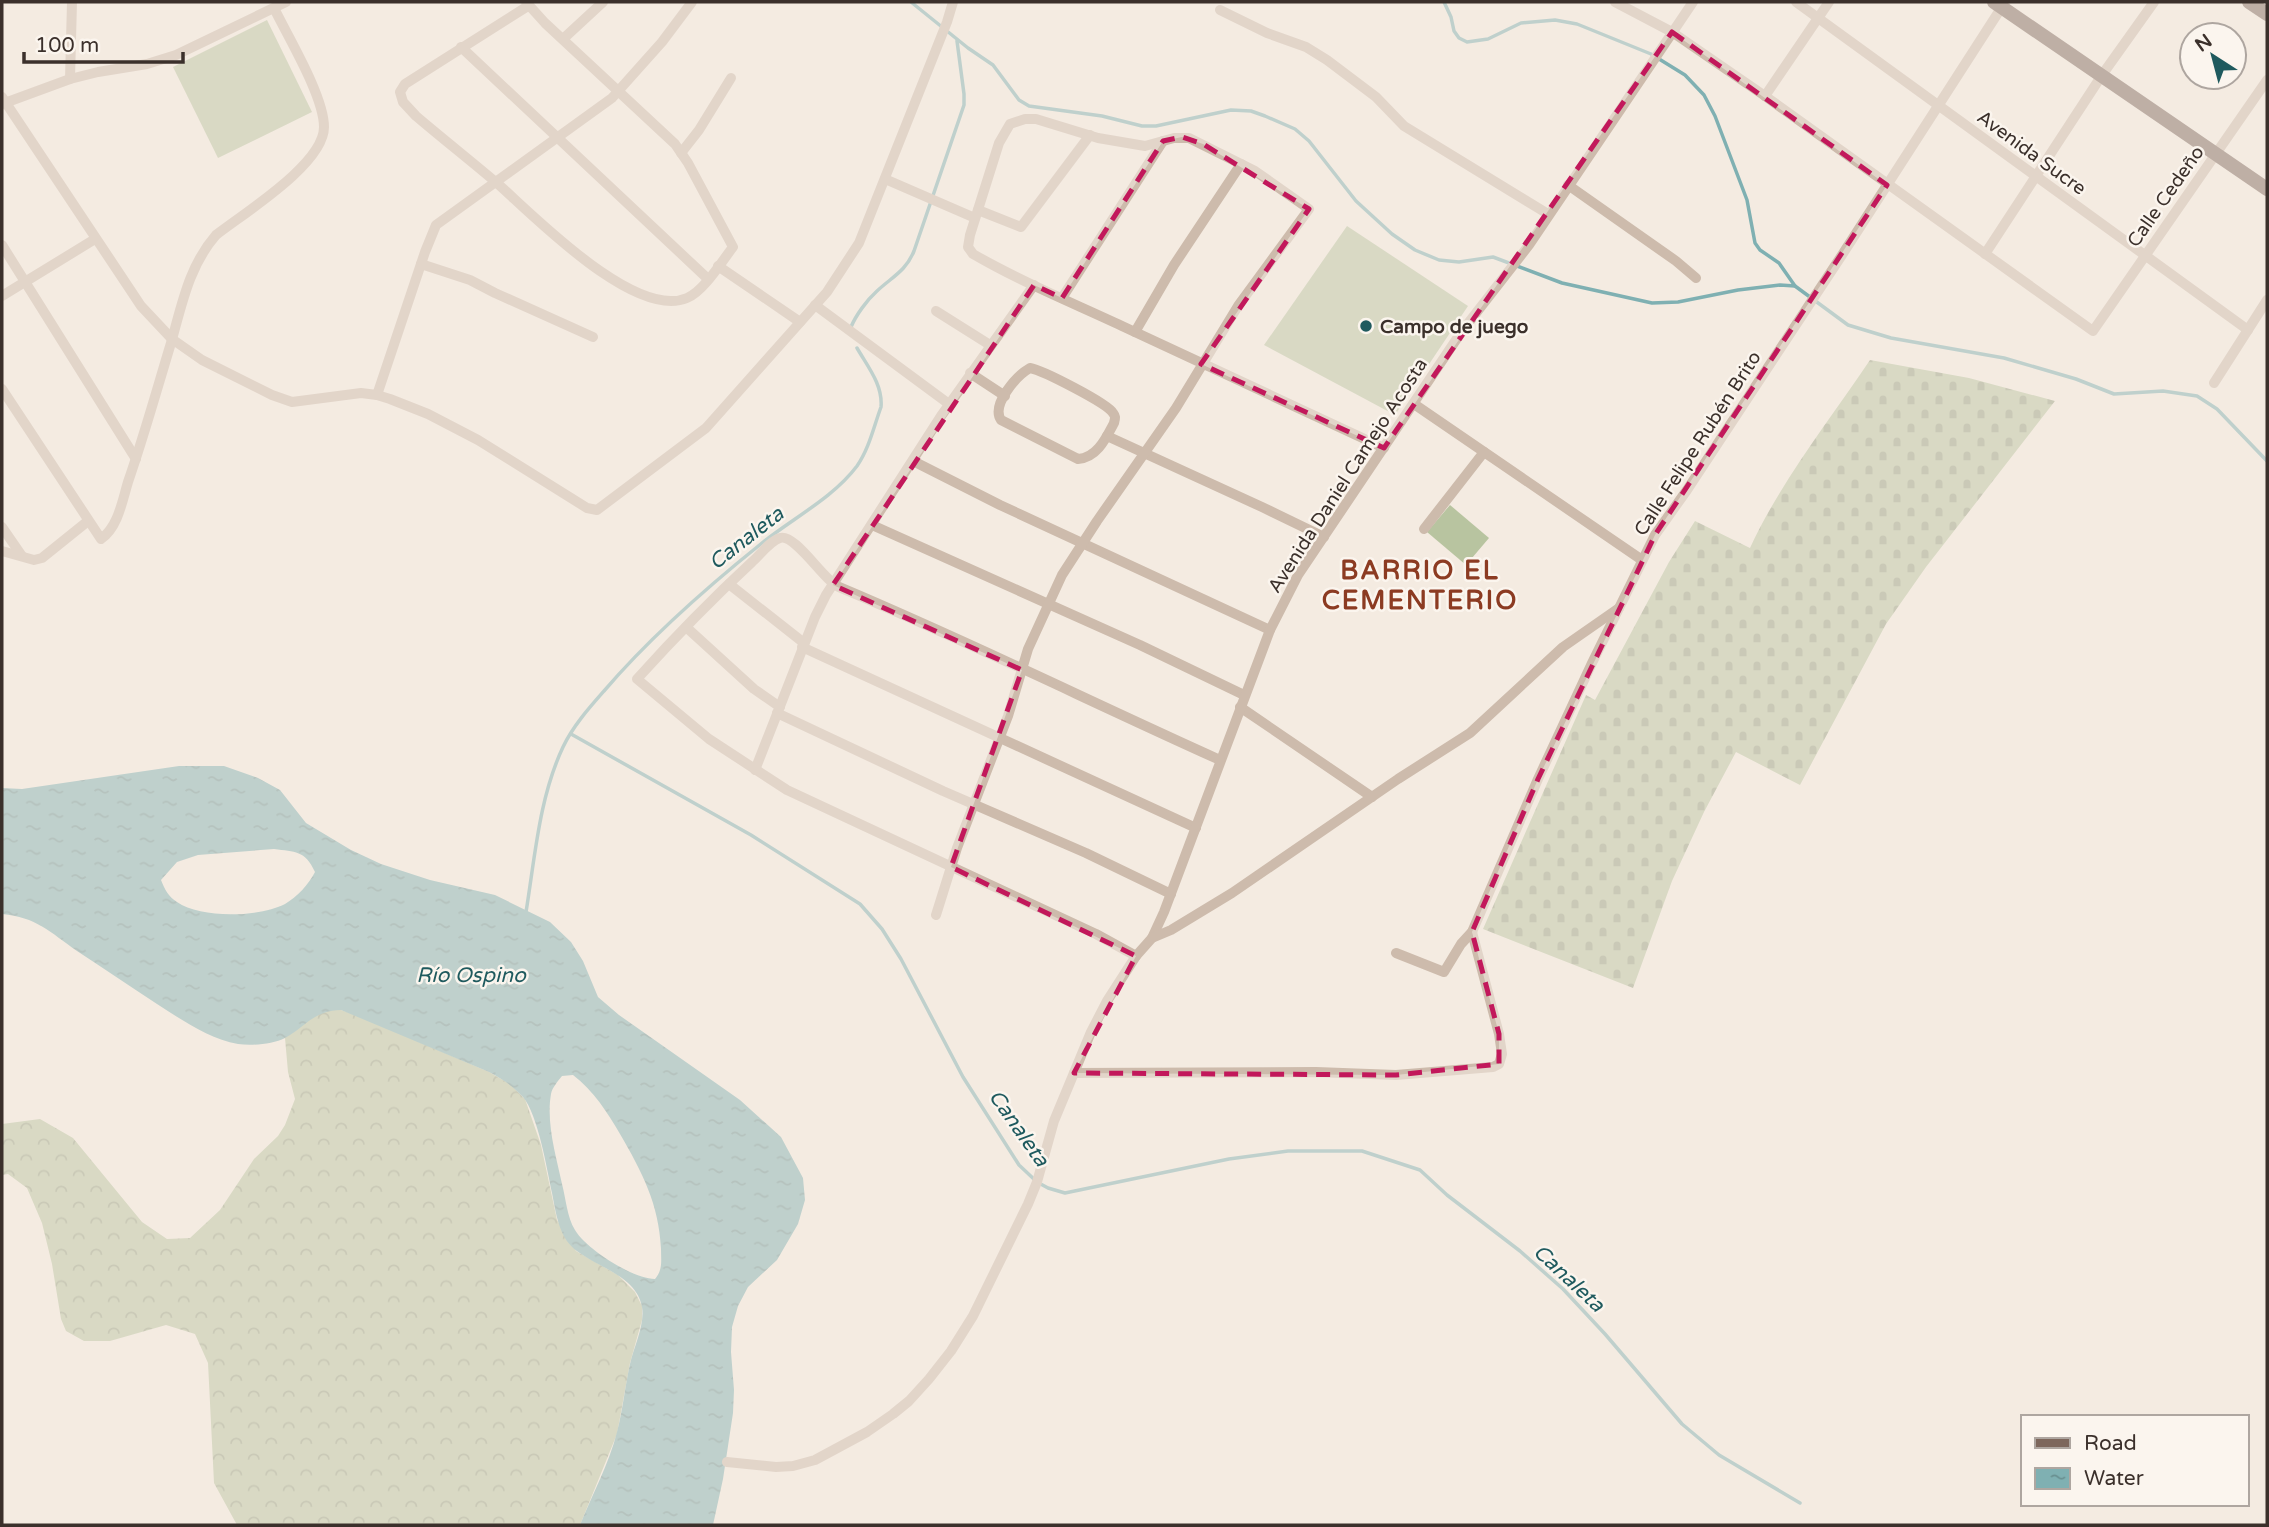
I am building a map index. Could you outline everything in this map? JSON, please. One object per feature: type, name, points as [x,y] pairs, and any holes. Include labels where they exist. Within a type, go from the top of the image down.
[{"type":"main road","points":[[2249,2],[2267,14]]},
{"type":"main road","points":[[2000,3],[2267,189]]},
{"type":"street","points":[[70,79],[72,2]]},
{"type":"street","points":[[286,2],[176,55],[147,64],[70,79],[3,101],[141,306],[172,339],[202,360],[272,396],[292,402],[361,393],[377,395],[428,414],[478,440],[587,508],[597,510],[706,428],[827,292],[859,243],[953,2]]},
{"type":"street","points":[[563,39],[603,2]]},
{"type":"street","points":[[377,395],[436,225],[620,90],[662,43],[692,2]]},
{"type":"street","points":[[1615,2],[1672,32],[1985,254],[2102,75],[2154,2]]},
{"type":"street","name":"Avenida Daniel Camejo Acosta","points":[[1152,938],[1270,630],[1298,575],[1462,331],[1569,185],[1693,2]]},
{"type":"street","name":"Avenida Sucre","points":[[1796,2],[2248,330]]},
{"type":"street","points":[[1765,96],[1829,2]]},
{"type":"street","name":"Calle Felipe Rubén Brito","points":[[1396,953],[1444,972],[1461,944],[1472,932],[1538,779],[1656,535],[1887,185],[2000,3]]},
{"type":"street","points":[[527,4],[563,39],[620,90],[681,153],[733,247],[696,292],[680,300],[651,297],[633,291],[594,267],[403,102],[401,88],[405,84],[527,4]]},
{"type":"street","points":[[2,389],[101,539],[115,524],[184,294],[205,247],[216,234],[297,172],[322,140],[324,128],[316,94],[274,8]]},
{"type":"street","points":[[1220,10],[1267,33],[1306,47],[1327,60],[1376,97],[1404,126],[1548,214]]},
{"type":"street","points":[[461,47],[708,279]]},
{"type":"street","points":[[681,153],[699,130],[731,78]]},
{"type":"street","name":"Calle Cedeño","points":[[1985,254],[2092,331],[2267,80]]},
{"type":"street","points":[[936,915],[1037,627],[1062,575],[1176,408],[1201,364],[1238,306],[1309,209],[1241,163],[1189,138],[1174,138],[1145,146],[1090,135],[1036,119],[1013,122],[1007,128],[995,153],[968,244],[977,256],[1201,364],[1384,448]]},
{"type":"street","points":[[884,179],[976,214],[1021,227],[1090,135]]},
{"type":"street","points":[[1062,298],[1163,141]]},
{"type":"street","points":[[1135,332],[1174,265],[1241,163]]},
{"type":"street","points":[[1569,185],[1696,278]]},
{"type":"street","points":[[2,296],[95,239]]},
{"type":"street","points":[[2,245],[136,459]]},
{"type":"street","points":[[421,264],[470,280],[593,337]]},
{"type":"street","points":[[718,266],[800,322]]},
{"type":"street","points":[[755,770],[803,645],[833,585],[949,404],[1034,285]]},
{"type":"street","points":[[2214,383],[2267,300]]},
{"type":"street","points":[[815,306],[949,404]]},
{"type":"street","points":[[936,311],[990,345]]},
{"type":"street","points":[[1035,369],[1112,412],[1114,423],[1093,455],[1078,459],[1001,420],[997,415],[998,408],[1005,396],[1025,371],[1035,369]]},
{"type":"street","points":[[970,373],[1005,396]]},
{"type":"street","points":[[1414,404],[1642,561]]},
{"type":"street","points":[[1107,436],[1324,537]]},
{"type":"street","points":[[1424,529],[1484,452]]},
{"type":"street","points":[[913,461],[977,494],[1270,630]]},
{"type":"street","points":[[2,551],[34,560],[42,558],[88,521]]},
{"type":"street","points":[[872,525],[1140,645],[1244,695]]},
{"type":"street","points":[[2,527],[22,556]]},
{"type":"street","points":[[1136,956],[1096,934],[804,799],[709,739],[637,679],[729,584],[780,538],[785,538],[792,541],[833,585],[901,613],[1220,760]]},
{"type":"street","points":[[729,584],[803,645],[1196,828]]},
{"type":"street","points":[[727,1462],[776,1467],[815,1460],[867,1432],[893,1414],[915,1394],[951,1351],[973,1316],[1037,1182],[1055,1121],[1104,1007],[1136,956],[1152,938],[1171,930],[1231,894],[1470,733],[1550,657],[1619,608]]},
{"type":"street","points":[[686,627],[779,710],[974,805],[1086,853],[1171,894]]},
{"type":"street","points":[[1240,707],[1372,797]]},
{"type":"street","points":[[1074,1073],[1316,1072],[1396,1075],[1493,1067],[1499,1064],[1502,1054],[1499,1034],[1472,932]]},
{"type":"highlighted area","points":[[1672,32],[1887,185],[1655,535],[1538,779],[1472,932],[1499,1034],[1499,1064],[1396,1075],[1074,1073],[1136,956],[951,867],[1022,670],[833,585],[1034,285],[1062,298],[1163,141],[1182,137],[1203,144],[1309,209],[1201,364],[1384,448]]},
{"type":"green space","points":[[267,20],[312,112],[218,158],[173,67]]},
{"type":"green space","name":"Campo de juego","points":[[1347,226],[1468,306],[1395,415],[1264,345]]},
{"type":"green space","points":[[1870,360],[1969,378],[2055,401],[1926,567],[1886,624],[1800,785],[1736,752],[1672,881],[1633,988],[1483,929],[1586,695],[1595,700],[1669,562],[1695,521],[1750,548],[1791,475]]},
{"type":"green space","points":[[1450,505],[1489,538],[1466,565],[1427,532]]},
{"type":"green space","points":[[327,1010],[341,1010],[359,1016],[489,1072],[510,1084],[525,1099],[541,1145],[557,1220],[576,1251],[618,1275],[635,1292],[642,1306],[642,1320],[630,1363],[617,1434],[580,1525],[237,1525],[214,1483],[208,1363],[195,1334],[166,1325],[110,1341],[84,1341],[66,1331],[61,1319],[42,1223],[27,1188],[8,1174],[2,1175],[2,1124],[40,1119],[73,1138],[142,1222],[167,1239],[190,1238],[220,1210],[254,1159],[278,1136],[285,1125],[295,1099],[288,1072],[285,1038],[310,1018]]},
{"type":"water","name":"Río Ospino","points":[[179,766],[224,766],[258,778],[280,790],[306,823],[351,850],[381,864],[430,880],[495,895],[550,922],[571,942],[583,961],[598,997],[619,1015],[740,1100],[781,1137],[803,1178],[805,1200],[798,1224],[777,1260],[748,1287],[738,1306],[732,1327],[733,1413],[713,1525],[580,1525],[614,1444],[643,1314],[638,1295],[630,1284],[583,1255],[565,1238],[557,1216],[537,1129],[523,1097],[489,1072],[341,1010],[317,1016],[275,1042],[244,1045],[227,1042],[176,1016],[42,926],[24,918],[2,914],[2,788],[22,789]],"holes":[[[274,849],[303,856],[315,872],[298,894],[285,904],[261,912],[215,914],[188,908],[174,900],[161,880],[177,862],[198,855]],[[573,1075],[605,1110],[648,1189],[660,1233],[661,1261],[655,1279],[635,1274],[611,1262],[589,1246],[572,1225],[552,1139],[550,1105],[554,1087],[562,1076]]]},
{"type":"waterway","points":[[911,2],[993,65],[1019,100],[1029,106],[1102,116],[1142,126],[1156,126],[1231,110],[1251,111],[1295,129],[1309,141],[1356,201],[1392,234],[1415,250],[1439,260],[1459,262],[1493,257],[1562,283],[1652,303],[1678,302],[1780,285],[1795,286]]},
{"type":"waterway","points":[[1444,2],[1454,31],[1459,38],[1467,42],[1488,39],[1521,23],[1555,20],[1577,24],[1651,54],[1685,75],[1704,95],[1715,116],[1747,200],[1755,243],[1760,250],[1779,263],[1795,286],[1848,325],[1891,338],[2004,358],[2076,379],[2114,394],[2163,391],[2197,396],[2217,409],[2267,461]]},
{"type":"waterway","name":"Canaleta","points":[[851,327],[866,303],[903,269],[914,251],[964,105],[957,41]]},
{"type":"waterway","name":"Canaleta","points":[[526,912],[548,787],[563,747],[576,725],[622,671],[680,613],[762,543],[836,488],[857,466],[868,445],[881,407],[880,391],[874,376],[857,348]]},
{"type":"waterway","name":"Canaleta","points":[[571,734],[751,835],[860,904],[882,929],[901,959],[963,1077],[1019,1165],[1037,1182],[1065,1193],[1229,1159],[1288,1151],[1362,1151],[1420,1170],[1563,1289],[1682,1424],[1719,1455],[1800,1503]]},
{"type":"place","name":"Campo de juego","points":[[1366,326]]},
{"type":"district","name":"BARRIO EL CEMENTERIO","points":[[1420,585]]}]
